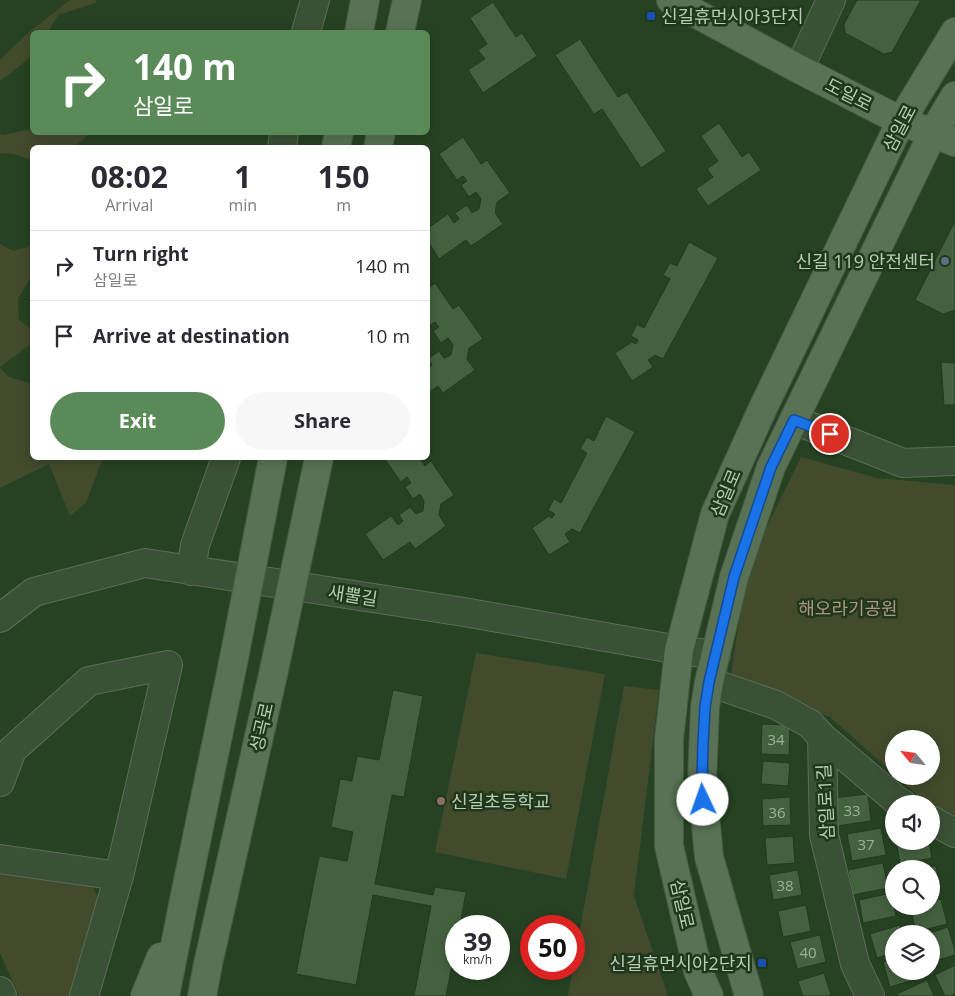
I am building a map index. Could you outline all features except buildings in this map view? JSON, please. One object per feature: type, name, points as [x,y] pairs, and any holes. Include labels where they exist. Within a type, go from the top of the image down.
[{"type":"main road","name":"도일로","points":[[671,0],[901,121],[944,137]]},
{"type":"main road","points":[[359,30],[365,3]]},
{"type":"main road","name":"삼일로","points":[[709,996],[698,971],[669,846],[669,739],[679,650],[715,514],[763,408],[901,121],[955,32]]},
{"type":"main road","name":"삼일로","points":[[750,996],[709,857],[702,781],[705,707],[709,682],[734,577],[771,467],[944,137],[955,96]]},
{"type":"main road","points":[[165,996],[273,460]]},
{"type":"main road","name":"성곡로","points":[[202,996],[319,460]]},
{"type":"main road","points":[[145,996],[184,900]]},
{"type":"main road","points":[[207,996],[208,964]]},
{"type":"street","points":[[307,30],[315,0]]},
{"type":"street","points":[[799,69],[831,0]]},
{"type":"street","points":[[794,420],[903,463],[955,461]]},
{"type":"street","points":[[191,571],[195,545],[225,460]]},
{"type":"street","name":"새뿔길","points":[[0,618],[34,592],[145,564],[464,612],[716,655]]},
{"type":"street","points":[[0,782],[12,750],[89,681],[168,665],[119,876],[84,996]]},
{"type":"street","points":[[709,682],[776,704],[810,724],[822,737]]},
{"type":"street","name":"삼일로1길","points":[[822,737],[890,795]]},
{"type":"street","name":"삼일로1길","points":[[822,737],[824,835],[855,964],[870,996]]},
{"type":"street","points":[[940,825],[955,833]]},
{"type":"street","points":[[0,859],[119,876]]},
{"type":"street","points":[[0,991],[2,996]]},
{"type":"green space","points":[[70,0],[97,0],[95,3],[58,15],[49,30],[32,30]]},
{"type":"green space","points":[[30,31],[30,57],[0,81],[0,60]]},
{"type":"green space","points":[[25,130],[30,131],[30,135],[88,135],[77,145],[30,145],[30,159],[13,154],[0,153],[0,134],[5,135]]},
{"type":"green space","points":[[0,244],[13,251],[30,247],[30,278],[18,299],[19,320],[30,328],[30,344],[0,367]]},
{"type":"green space","points":[[0,368],[9,377],[30,383],[30,460],[102,460],[86,503],[70,516],[49,464],[0,488]]},
{"type":"green space","name":"해오라기공원","points":[[801,457],[877,478],[955,485],[955,815],[940,808],[940,795],[917,795],[906,785],[940,785],[940,730],[885,730],[885,766],[830,717],[730,683],[746,569]]},
{"type":"green space","points":[[476,653],[605,674],[566,879],[435,852]]},
{"type":"green space","points":[[624,686],[659,690],[634,896],[668,996],[568,996],[571,980],[585,980],[585,915],[583,915]]},
{"type":"green space","points":[[0,869],[88,879],[99,899],[72,996],[19,996],[0,953]]},
{"type":"place","name":"신길휴먼시아3단지","points":[[651,16]]},
{"type":"place","name":"신길 119 안전센터","points":[[945,261]]},
{"type":"place","name":"신길초등학교","points":[[441,801]]},
{"type":"place","name":"신길휴먼시아2단지","points":[[762,963]]},
{"type":"route","points":[[703,800],[703,744],[705,707],[709,682],[734,577],[771,467],[794,420],[830,434]]}]
